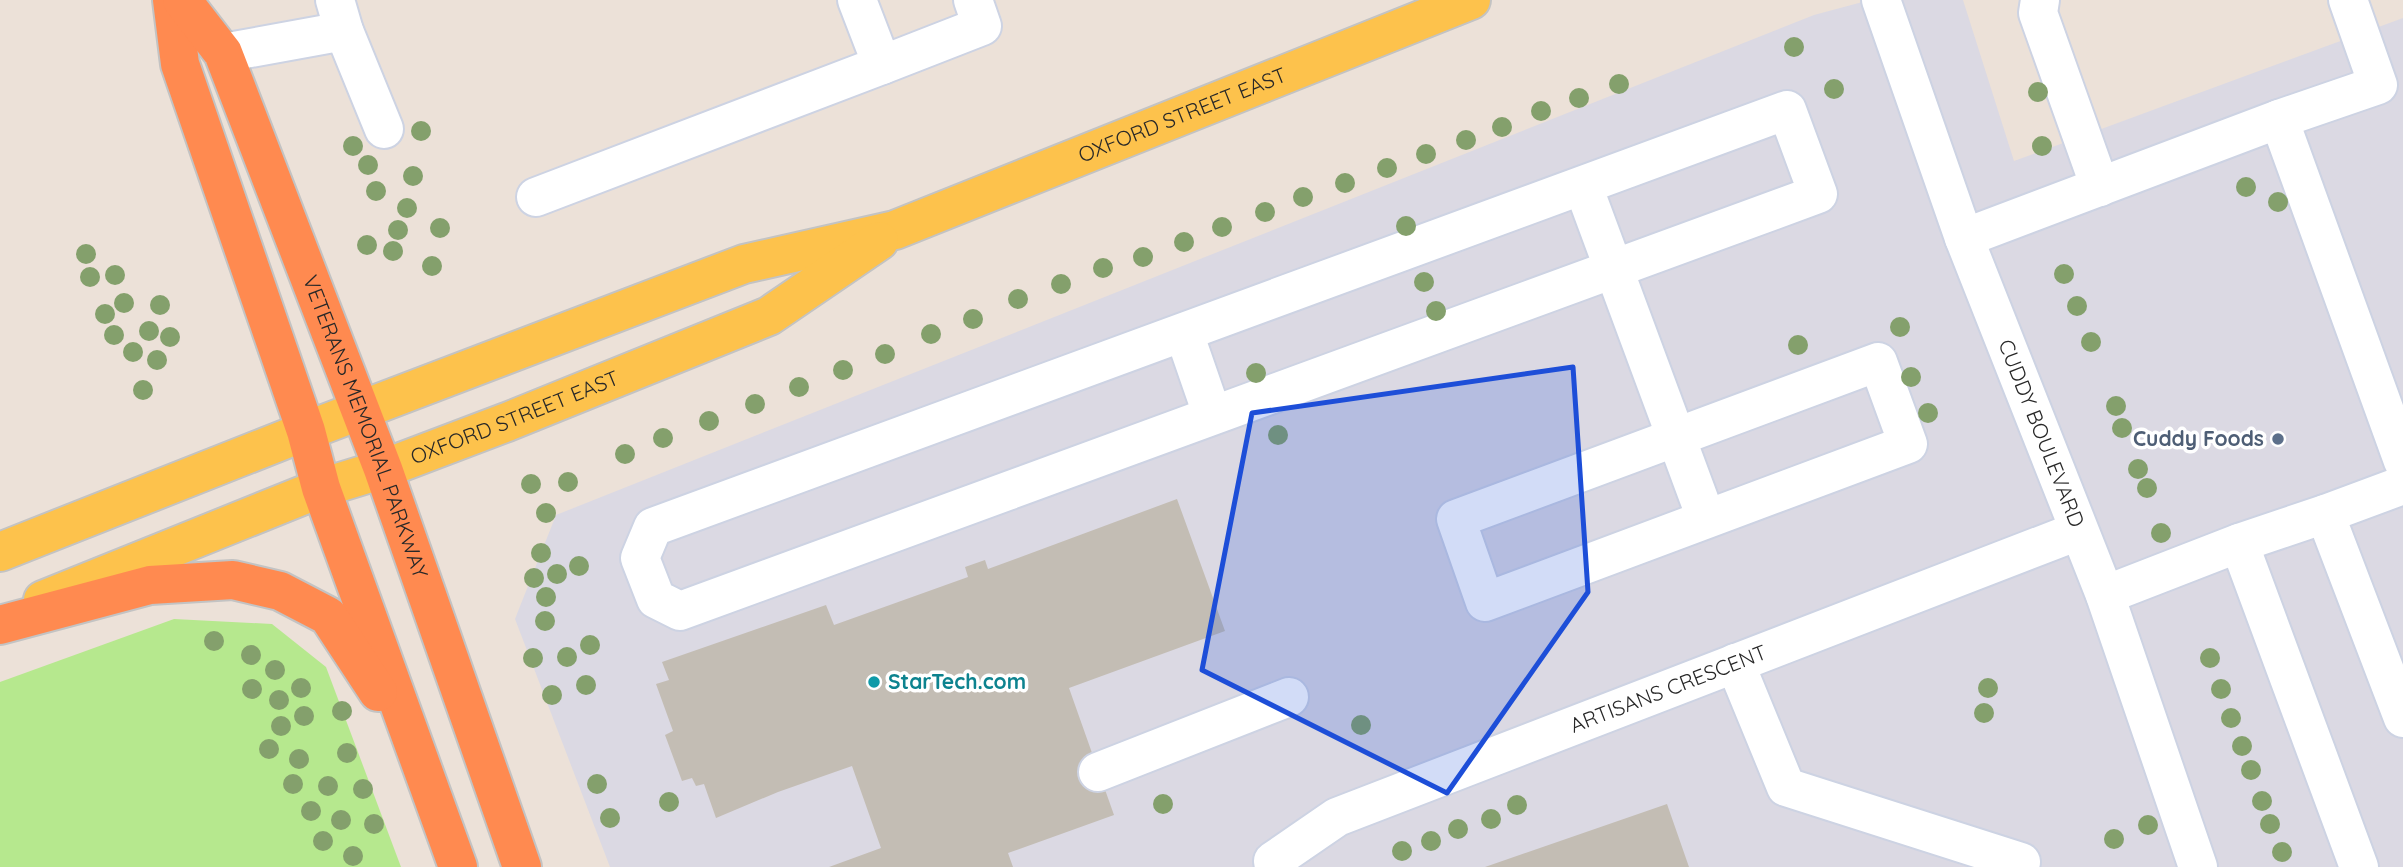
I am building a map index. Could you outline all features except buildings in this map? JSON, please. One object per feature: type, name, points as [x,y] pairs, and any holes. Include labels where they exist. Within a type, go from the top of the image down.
[{"type":"highway","points":[[172,0],[180,64],[306,430],[321,488],[458,867]]},
{"type":"highway","name":"VETERANS MEMORIAL PARKWAY","points":[[182,0],[223,53],[383,469],[522,867]]},
{"type":"highway","points":[[0,625],[150,585],[233,580],[280,591],[328,616],[414,747]]},
{"type":"main road","name":"OXFORD STREET EAST","points":[[0,552],[306,430],[744,264],[895,230],[1471,0]]},
{"type":"main road","name":"OXFORD STREET EAST","points":[[0,618],[321,488],[383,469],[507,422],[769,316],[895,230]]},
{"type":"street","points":[[858,0],[882,65]]},
{"type":"street","points":[[536,197],[982,26],[973,0]]},
{"type":"street","name":"CUDDY BOULEVARD","points":[[1881,0],[1964,238],[2105,595],[2198,867]]},
{"type":"street","points":[[2040,0],[2038,13],[2100,187]]},
{"type":"street","points":[[1964,238],[2279,119],[2378,85],[2348,0]]},
{"type":"street","points":[[223,53],[339,15],[384,129]]},
{"type":"street","points":[[1787,110],[1818,194],[1613,268],[680,611],[656,599],[640,558],[653,527],[1787,110]]},
{"type":"street","points":[[2279,119],[2403,461]]},
{"type":"street","points":[[1583,186],[1706,518]]},
{"type":"street","points":[[1184,333],[1212,414]]},
{"type":"street","points":[[1878,362],[1908,444],[1485,602],[1456,519],[1676,437],[1878,362]]},
{"type":"street","points":[[2105,595],[2239,543],[2403,485]]},
{"type":"street","points":[[2325,514],[2403,718]]},
{"type":"street","name":"ARTISANS CRESCENT","points":[[1274,867],[1273,862],[1337,817],[2078,531]]},
{"type":"street","points":[[2239,543],[2359,867]]},
{"type":"street","points":[[1735,663],[1786,787],[2021,862]]},
{"type":"street","points":[[1098,772],[1289,697]]},
{"type":"highlighted area","points":[[1573,367],[1588,592],[1447,793],[1202,670],[1252,413]]},
{"type":"shaded area","points":[[1870,0],[1963,0],[2014,161],[2403,18],[2403,867],[610,867],[515,619],[556,515],[1814,15]]},
{"type":"green space","points":[[174,619],[272,624],[326,667],[401,867],[0,867],[0,682]]},
{"type":"place","name":"Cuddy Foods","points":[[2278,439]]},
{"type":"place","name":"StarTech.com","points":[[874,682]]}]
